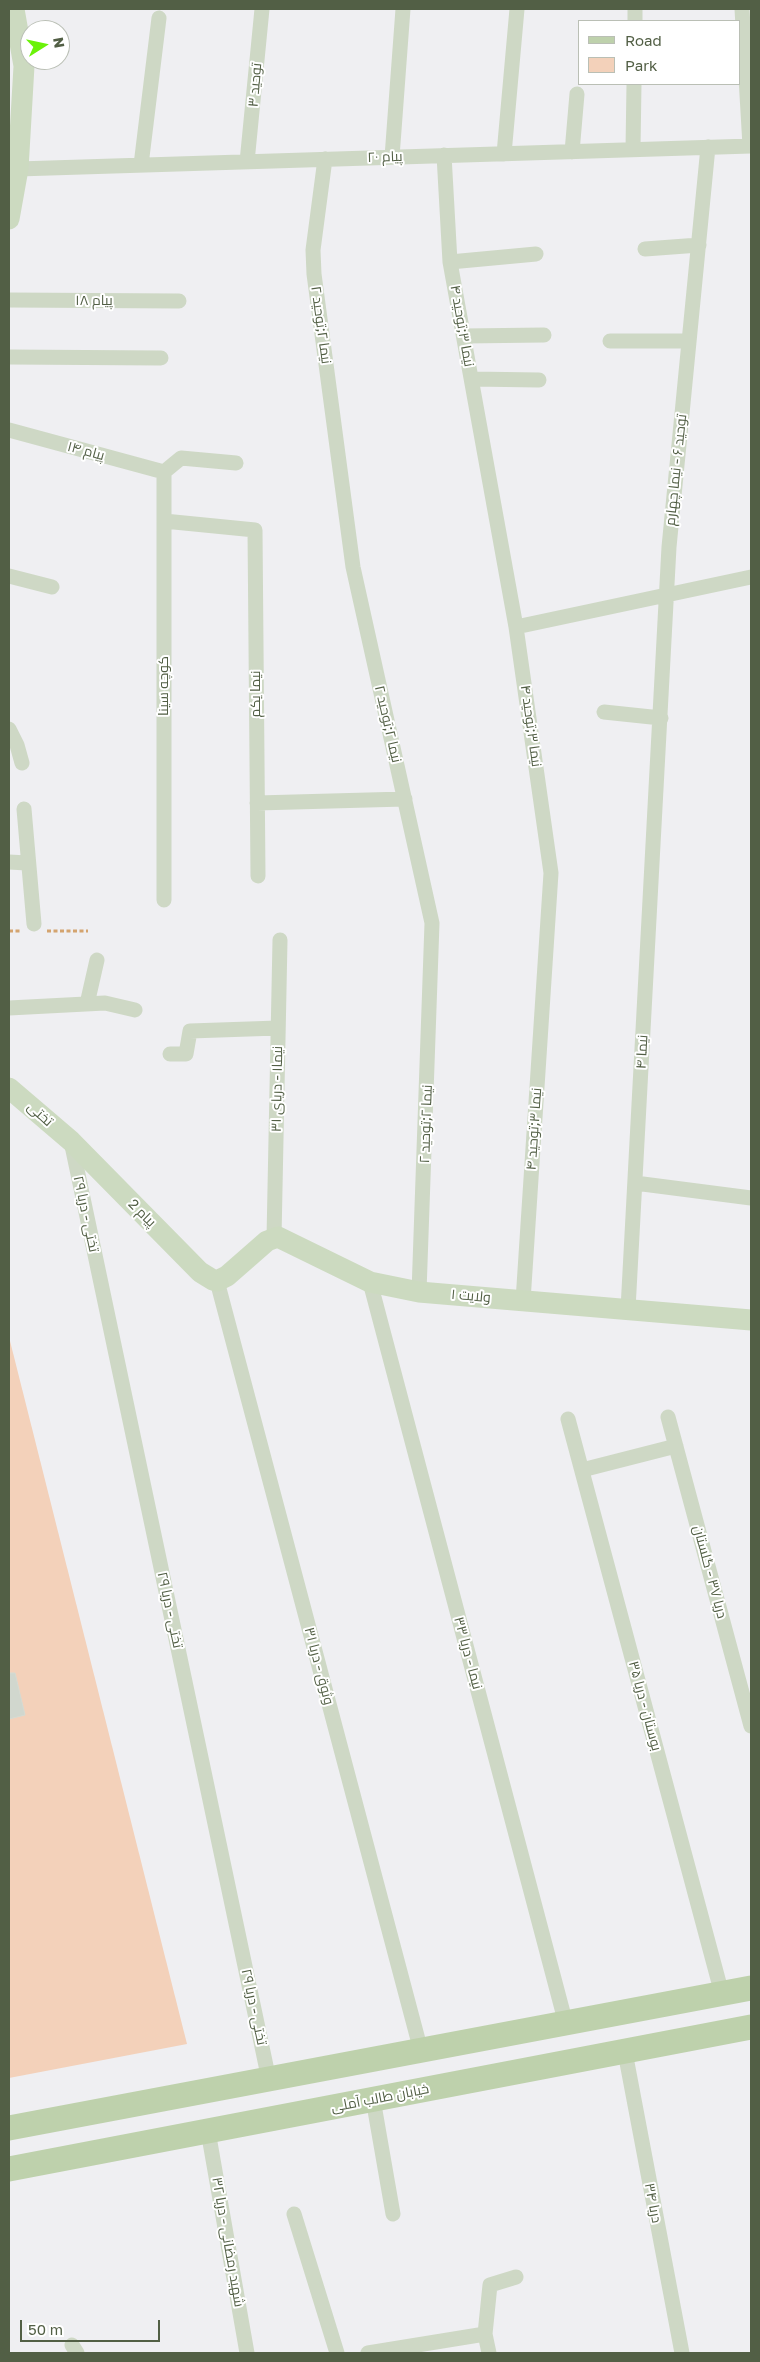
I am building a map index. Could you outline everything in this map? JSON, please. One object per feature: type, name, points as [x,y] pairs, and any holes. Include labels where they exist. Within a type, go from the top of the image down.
[{"type":"main road","points":[[20,2126],[751,1988]]},
{"type":"main road","name":"خیابان طالب آملی","points":[[9,2169],[751,2027]]},
{"type":"main road","points":[[134,2145],[121,2142],[114,2136],[113,2128],[116,2119],[122,2112],[136,2104]]},
{"type":"main road","points":[[20,2126],[50,2131],[58,2145],[53,2155],[44,2163]]},
{"type":"street","points":[[9,219],[18,169],[24,66],[14,9]]},
{"type":"street","name":"توحید ۳","points":[[248,162],[262,9]]},
{"type":"street","points":[[392,157],[403,9]]},
{"type":"street","points":[[504,154],[517,9]]},
{"type":"street","points":[[742,9],[751,146]]},
{"type":"street","points":[[141,165],[159,18]]},
{"type":"street","points":[[633,150],[634,85]]},
{"type":"street","points":[[572,152],[577,94]]},
{"type":"street","name":"پیام ۲۰","points":[[18,169],[751,146]]},
{"type":"street","name":"توحید ۶ - نیما چهارم","points":[[657,794],[669,547],[708,147]]},
{"type":"street","name":"نیما ۳;توحید ۴","points":[[444,155],[450,262],[516,627],[551,874],[523,1300]]},
{"type":"street","name":"نیما ۲;توحید ۲","points":[[325,159],[312,250],[353,566],[432,923],[419,1292]]},
{"type":"street","points":[[645,249],[699,245]]},
{"type":"street","points":[[450,262],[536,254]]},
{"type":"street","name":"پیام ۱۸","points":[[9,300],[179,301]]},
{"type":"street","points":[[464,336],[544,335]]},
{"type":"street","points":[[610,341],[689,341]]},
{"type":"street","points":[[9,357],[161,358]]},
{"type":"street","points":[[472,379],[539,380]]},
{"type":"street","name":"پیام ۱۴","points":[[9,430],[164,472]]},
{"type":"street","points":[[164,472],[180,458],[236,463]]},
{"type":"street","name":"کوچه سینا","points":[[164,472],[164,900]]},
{"type":"street","name":"نیما یکم","points":[[164,521],[255,530],[257,802]]},
{"type":"street","points":[[9,576],[52,587]]},
{"type":"street","points":[[516,627],[751,577]]},
{"type":"street","points":[[604,712],[661,718]]},
{"type":"street","points":[[9,729],[22,763]]},
{"type":"street","name":"نیما ۴","points":[[628,1310],[657,794]]},
{"type":"street","points":[[258,876],[257,802],[405,799]]},
{"type":"street","points":[[24,809],[27,863],[34,924]]},
{"type":"street","points":[[9,862],[27,863]]},
{"type":"street","name":"نیما۱ - دریای ۳۱","points":[[274,1238],[280,940]]},
{"type":"street","points":[[87,1004],[97,960]]},
{"type":"street","points":[[9,1008],[105,1003],[135,1010]]},
{"type":"street","points":[[170,1054],[186,1054],[190,1030],[278,1028]]},
{"type":"street","name":"تختی","points":[[9,1088],[71,1141]]},
{"type":"street","name":"پیام 2","points":[[71,1141],[200,1272],[217,1281]]},
{"type":"street","name":"تختی - دریا ۲۹","points":[[71,1141],[270,2080]]},
{"type":"street","points":[[635,1183],[751,1198]]},
{"type":"street","points":[[217,1281],[227,1276],[267,1241],[274,1238]]},
{"type":"street","name":"ولایت ۱","points":[[274,1238],[282,1238],[370,1282],[419,1292],[751,1320]]},
{"type":"street","name":"وثوق - دریا ۳۱","points":[[217,1281],[421,2051]]},
{"type":"street","name":"نیما - دریا ۳۳","points":[[370,1282],[566,2024]]},
{"type":"street","name":"دریا ۳۷ - گلستان","points":[[668,1417],[751,1726]]},
{"type":"street","name":"بوستان - دریا ۳۵","points":[[568,1419],[722,1994]]},
{"type":"street","points":[[582,1470],[676,1446]]},
{"type":"street","name":"دریا ۳۴","points":[[625,2052],[682,2353]]},
{"type":"street","points":[[373,2100],[394,2214]]},
{"type":"street","name":"شهید رمضانی - دریا ۳۲","points":[[208,2131],[247,2353]]},
{"type":"street","points":[[294,2214],[337,2353]]},
{"type":"street","points":[[489,2353],[485,2334],[490,2286],[516,2277]]},
{"type":"street","points":[[368,2353],[485,2334]]},
{"type":"green space","points":[[9,1337],[187,2044],[9,2078]]},
{"type":"building","points":[[9,1673],[15,1673],[25,1715],[9,1719]]}]
